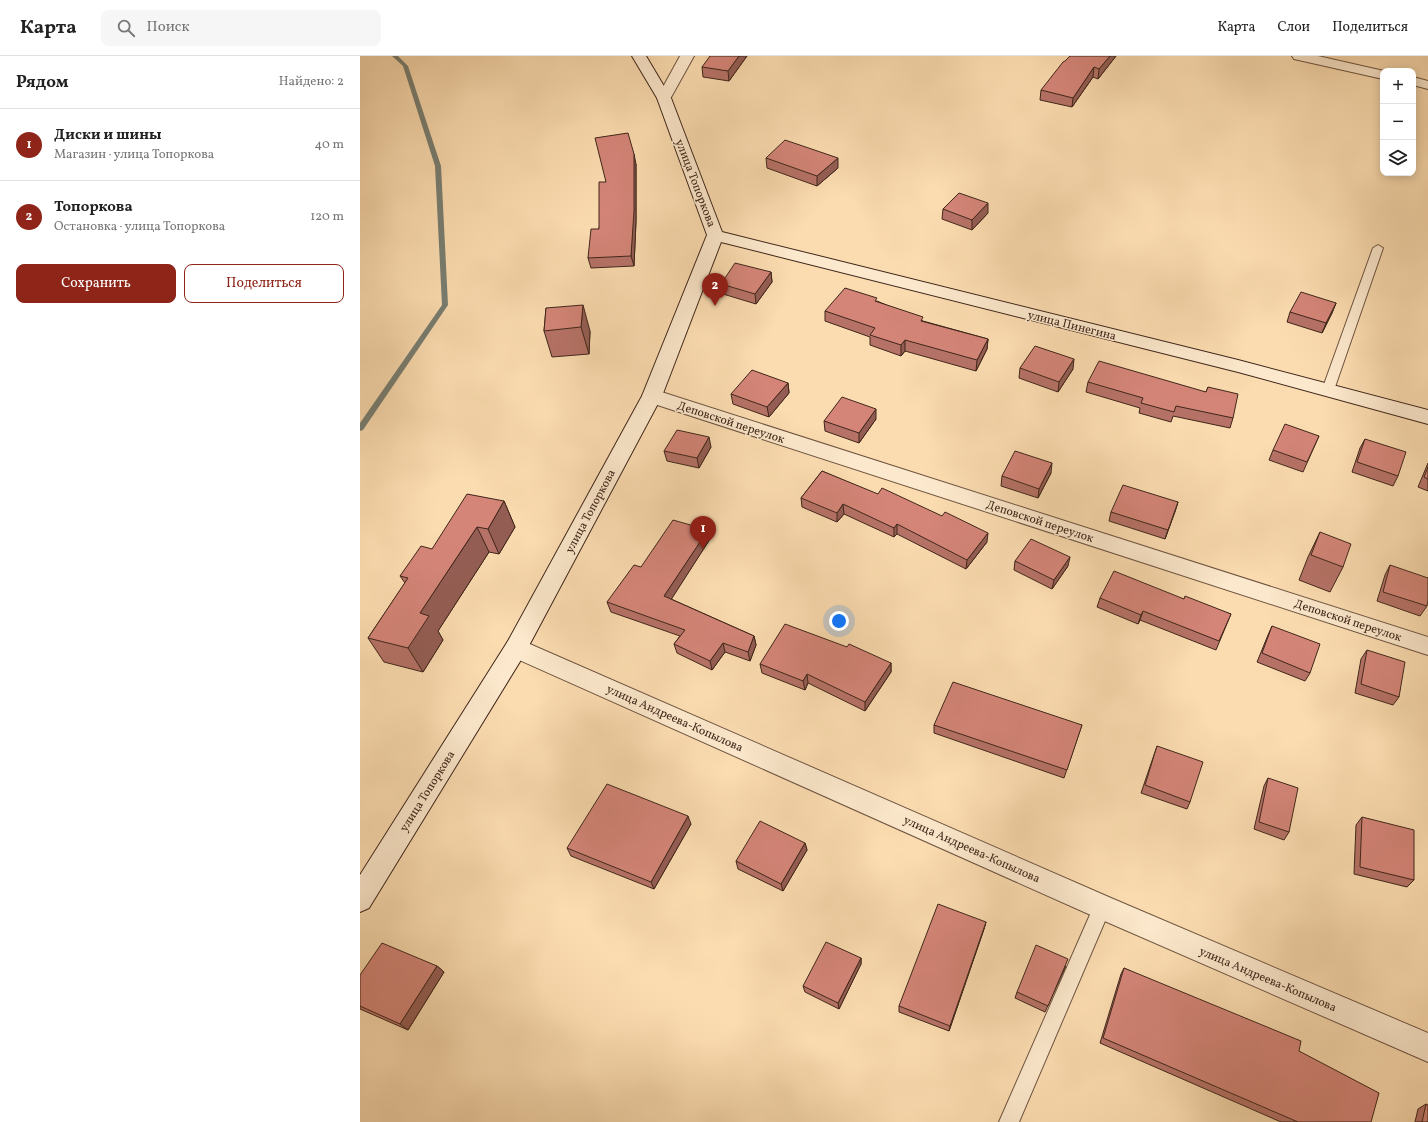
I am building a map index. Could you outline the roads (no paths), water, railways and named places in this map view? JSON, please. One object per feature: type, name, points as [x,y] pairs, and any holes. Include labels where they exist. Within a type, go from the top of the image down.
[{"type":"street","name":"улица Топоркова","points":[[360,899],[516,648],[652,396],[716,235],[664,98],[639,56]]},
{"type":"street","points":[[664,98],[687,56]]},
{"type":"street","points":[[1299,56],[1380,74]]},
{"type":"street","points":[[1416,82],[1428,84]]},
{"type":"street","name":"улица Пинегина","points":[[716,235],[1328,390],[1428,418]]},
{"type":"street","name":"Деповской переулок","points":[[652,396],[1428,646]]},
{"type":"street","name":"улица Андреева-Копылова","points":[[516,648],[1102,907],[1428,1048]]},
{"type":"lane","points":[[1328,390],[1378,248]]},
{"type":"lane","points":[[1009,1122],[1102,907]]},
{"type":"waterway","points":[[360,428],[445,305],[438,166],[405,66],[395,56]]},
{"type":"place","name":"Топоркова","points":[[715,306]]},
{"type":"place","name":"Диски и шины","points":[[703,549]]}]
